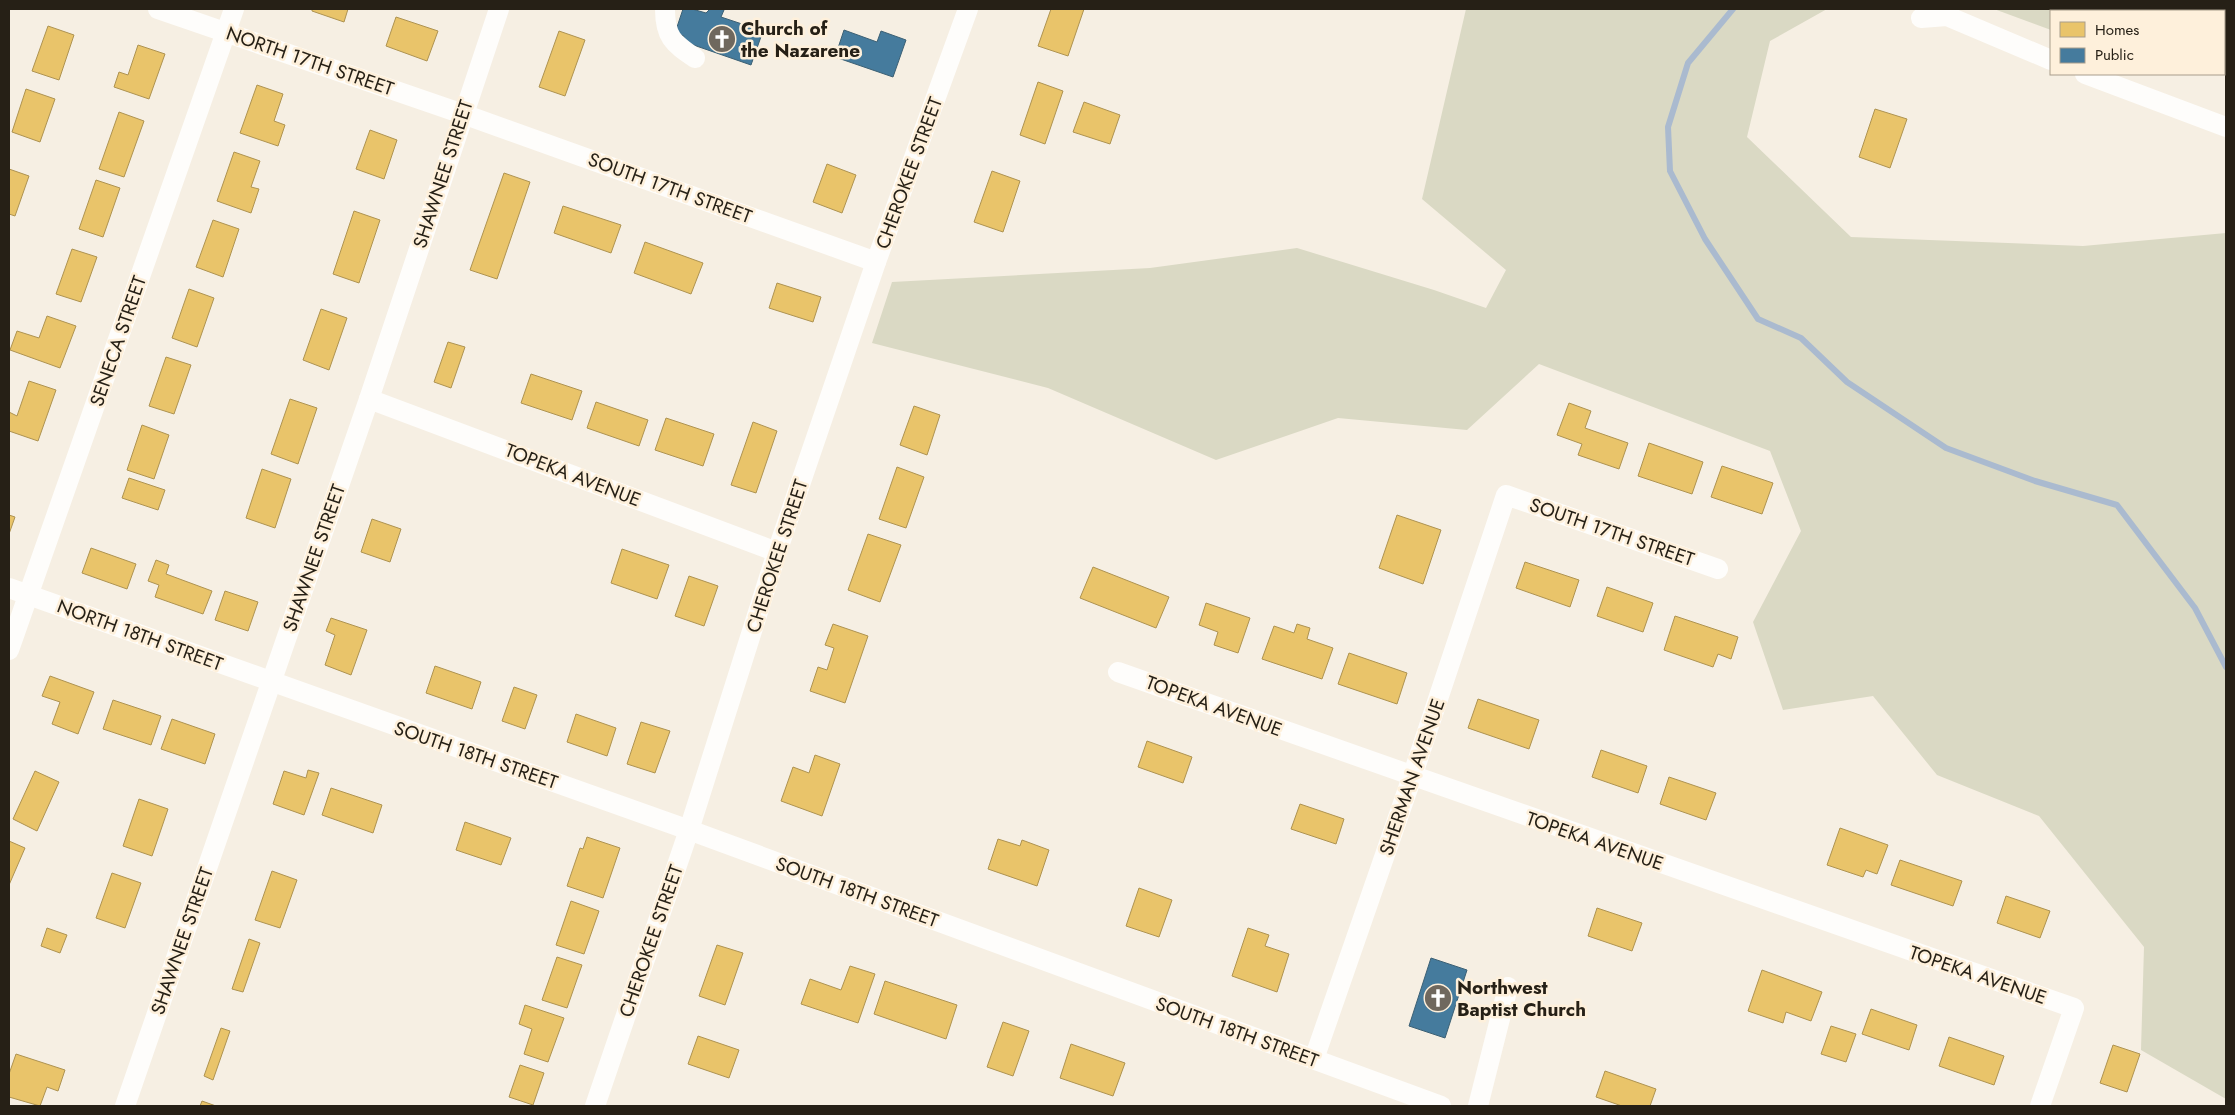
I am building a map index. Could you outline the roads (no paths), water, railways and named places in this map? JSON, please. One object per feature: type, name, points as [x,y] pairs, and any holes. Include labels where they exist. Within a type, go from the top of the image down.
[{"type":"street","name":"NORTH 17TH STREET","points":[[158,9],[463,114]]},
{"type":"street","name":"SENECA STREET","points":[[9,650],[234,9]]},
{"type":"street","name":"SHAWNEE STREET","points":[[125,1106],[272,683],[499,9]]},
{"type":"street","points":[[665,9],[667,28],[674,44],[695,58]]},
{"type":"street","name":"CHEROKEE STREET","points":[[595,1106],[690,830],[777,552],[876,262],[968,9]]},
{"type":"street","points":[[1921,18],[1947,16],[2050,60]]},
{"type":"street","points":[[2088,75],[2226,127]]},
{"type":"street","name":"SOUTH 17TH STREET","points":[[463,114],[876,262]]},
{"type":"street","name":"TOPEKA AVENUE","points":[[369,398],[777,552]]},
{"type":"street","name":"SOUTH 17TH STREET","points":[[1506,495],[1718,570]]},
{"type":"street","name":"SHERMAN AVENUE","points":[[1314,1059],[1412,777],[1506,495]]},
{"type":"street","name":"NORTH 18TH STREET","points":[[9,588],[272,683]]},
{"type":"street","name":"TOPEKA AVENUE","points":[[1118,672],[1412,777],[2074,1008],[2040,1106]]},
{"type":"street","name":"SOUTH 18TH STREET","points":[[272,683],[690,830],[1441,1106]]},
{"type":"street","points":[[1478,1106],[1508,987]]},
{"type":"waterway","points":[[1733,9],[1688,63],[1668,127],[1670,171],[1705,239],[1758,319],[1801,338],[1847,382],[1946,448],[2035,481],[2117,505],[2195,608],[2226,667]]},
{"type":"place","name":"Church of the Nazarene","points":[[722,39]]},
{"type":"place","name":"Northwest Baptist Church","points":[[1438,998]]}]
